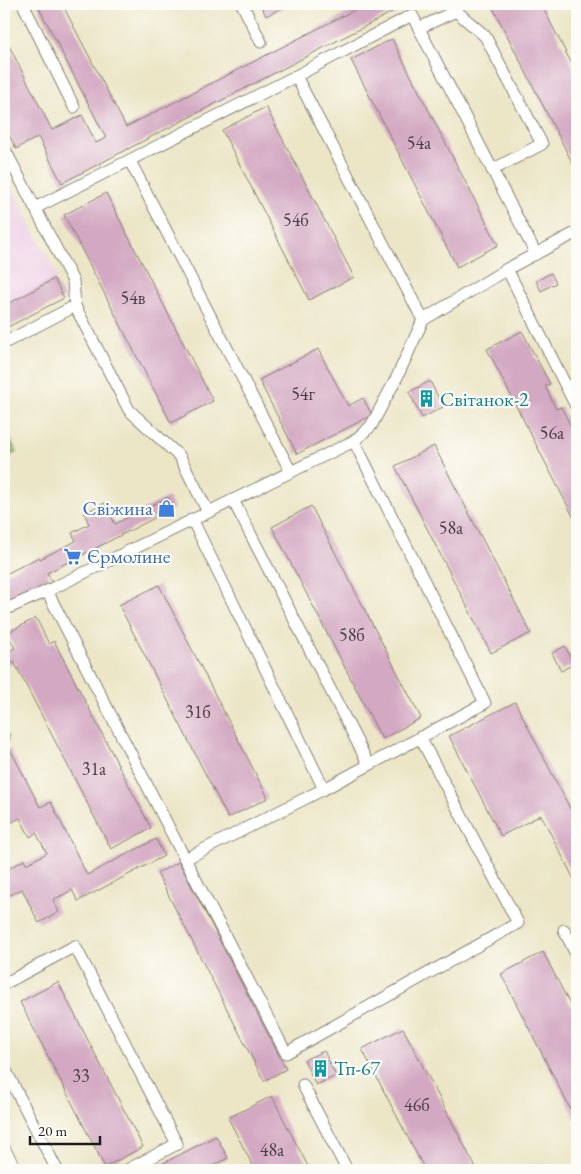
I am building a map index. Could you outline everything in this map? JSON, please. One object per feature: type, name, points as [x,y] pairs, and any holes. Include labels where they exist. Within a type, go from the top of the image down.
[{"type":"lane","points":[[22,4],[74,107]]},
{"type":"lane","points":[[242,4],[261,42]]},
{"type":"lane","points":[[419,28],[456,11],[484,36],[542,144],[492,170]]},
{"type":"lane","points":[[35,208],[412,15],[536,254]]},
{"type":"lane","points":[[296,76],[423,320]]},
{"type":"lane","points":[[4,148],[73,281],[75,306],[129,410],[180,457],[208,512]]},
{"type":"lane","points":[[130,161],[291,472]]},
{"type":"lane","points":[[4,610],[47,591],[354,441],[371,426],[397,378],[423,320],[507,269],[577,232]]},
{"type":"lane","points":[[507,269],[577,408]]},
{"type":"lane","points":[[4,343],[75,306]]},
{"type":"lane","points":[[185,859],[324,789],[485,703],[354,441]]},
{"type":"lane","points":[[232,500],[370,765]]},
{"type":"lane","points":[[192,519],[324,789]]},
{"type":"lane","points":[[47,591],[286,1053],[518,923],[420,737]]},
{"type":"lane","points":[[564,930],[577,956]]},
{"type":"lane","points":[[4,984],[75,946],[178,1144],[127,1170]]},
{"type":"lane","points":[[4,1067],[57,1170]]},
{"type":"lane","points":[[303,1085],[347,1170]]},
{"type":"lane","points":[[4,1148],[16,1170]]},
{"type":"shaded area","points":[[4,172],[58,278],[4,306]]},
{"type":"green space","points":[[4,428],[17,452],[4,459]]},
{"type":"building","points":[[37,4],[62,4],[126,127],[366,4],[408,4],[62,183],[38,137],[16,149],[4,125],[4,36],[52,130],[82,115],[96,143],[106,138]]},
{"type":"building","points":[[260,4],[290,4],[266,16]]},
{"type":"building","points":[[491,4],[541,4],[577,74],[577,172]]},
{"type":"building","points":[[392,39],[498,245],[457,267],[351,60]]},
{"type":"building","points":[[266,107],[354,277],[309,300],[222,130]]},
{"type":"building","points":[[106,193],[213,401],[171,423],[64,215]]},
{"type":"building","points":[[551,273],[556,283],[541,291],[536,281]]},
{"type":"building","points":[[54,279],[64,298],[4,329],[4,306]]},
{"type":"building","points":[[522,331],[550,384],[545,386],[556,409],[561,407],[577,438],[577,444],[575,445],[577,449],[577,524],[487,349]]},
{"type":"building","points":[[318,349],[348,406],[363,398],[372,415],[297,454],[259,380]]},
{"type":"building","name":"Світанок-2","points":[[430,381],[443,407],[422,418],[409,392]]},
{"type":"building","points":[[434,446],[531,633],[491,653],[395,466]]},
{"type":"building","points":[[168,497],[174,508],[47,573],[52,582],[9,604],[4,595],[4,575],[76,541],[72,533],[89,524],[84,513],[105,503],[115,524]]},
{"type":"building","points":[[311,506],[421,718],[382,739],[272,527]]},
{"type":"building","points":[[159,585],[268,798],[228,818],[119,605]]},
{"type":"building","points":[[36,618],[49,644],[54,641],[151,828],[111,849],[14,662],[4,667],[4,653],[15,648],[7,633]]},
{"type":"building","points":[[565,646],[574,664],[561,671],[552,653]]},
{"type":"building","points":[[515,702],[577,822],[577,885],[541,815],[501,836],[449,736]]},
{"type":"building","points":[[10,749],[40,807],[51,802],[87,875],[156,839],[164,856],[78,901],[72,890],[53,900],[59,912],[39,923],[22,889],[4,898],[4,871],[24,860],[26,864],[47,853],[36,833],[30,837],[20,818],[4,826],[4,752]]},
{"type":"building","points":[[179,862],[286,1069],[264,1081],[157,873]]},
{"type":"building","points":[[543,952],[577,1018],[577,1122],[501,974]]},
{"type":"building","points":[[58,982],[143,1147],[105,1167],[20,1002]]},
{"type":"building","points":[[403,1028],[477,1170],[425,1170],[404,1130],[362,1049]]},
{"type":"building","name":"Тп-67","points":[[324,1051],[336,1076],[316,1085],[304,1060]]},
{"type":"building","points":[[272,1096],[310,1170],[255,1170],[228,1118]]},
{"type":"building","points":[[216,1136],[228,1158],[205,1170],[150,1170]]},
{"type":"place","name":"Світанок-2","points":[[426,399]]},
{"type":"place","name":"Свіжина","points":[[167,508]]},
{"type":"place","name":"Єрмолине","points":[[73,556]]},
{"type":"place","name":"Тп-67","points":[[320,1068]]}]
